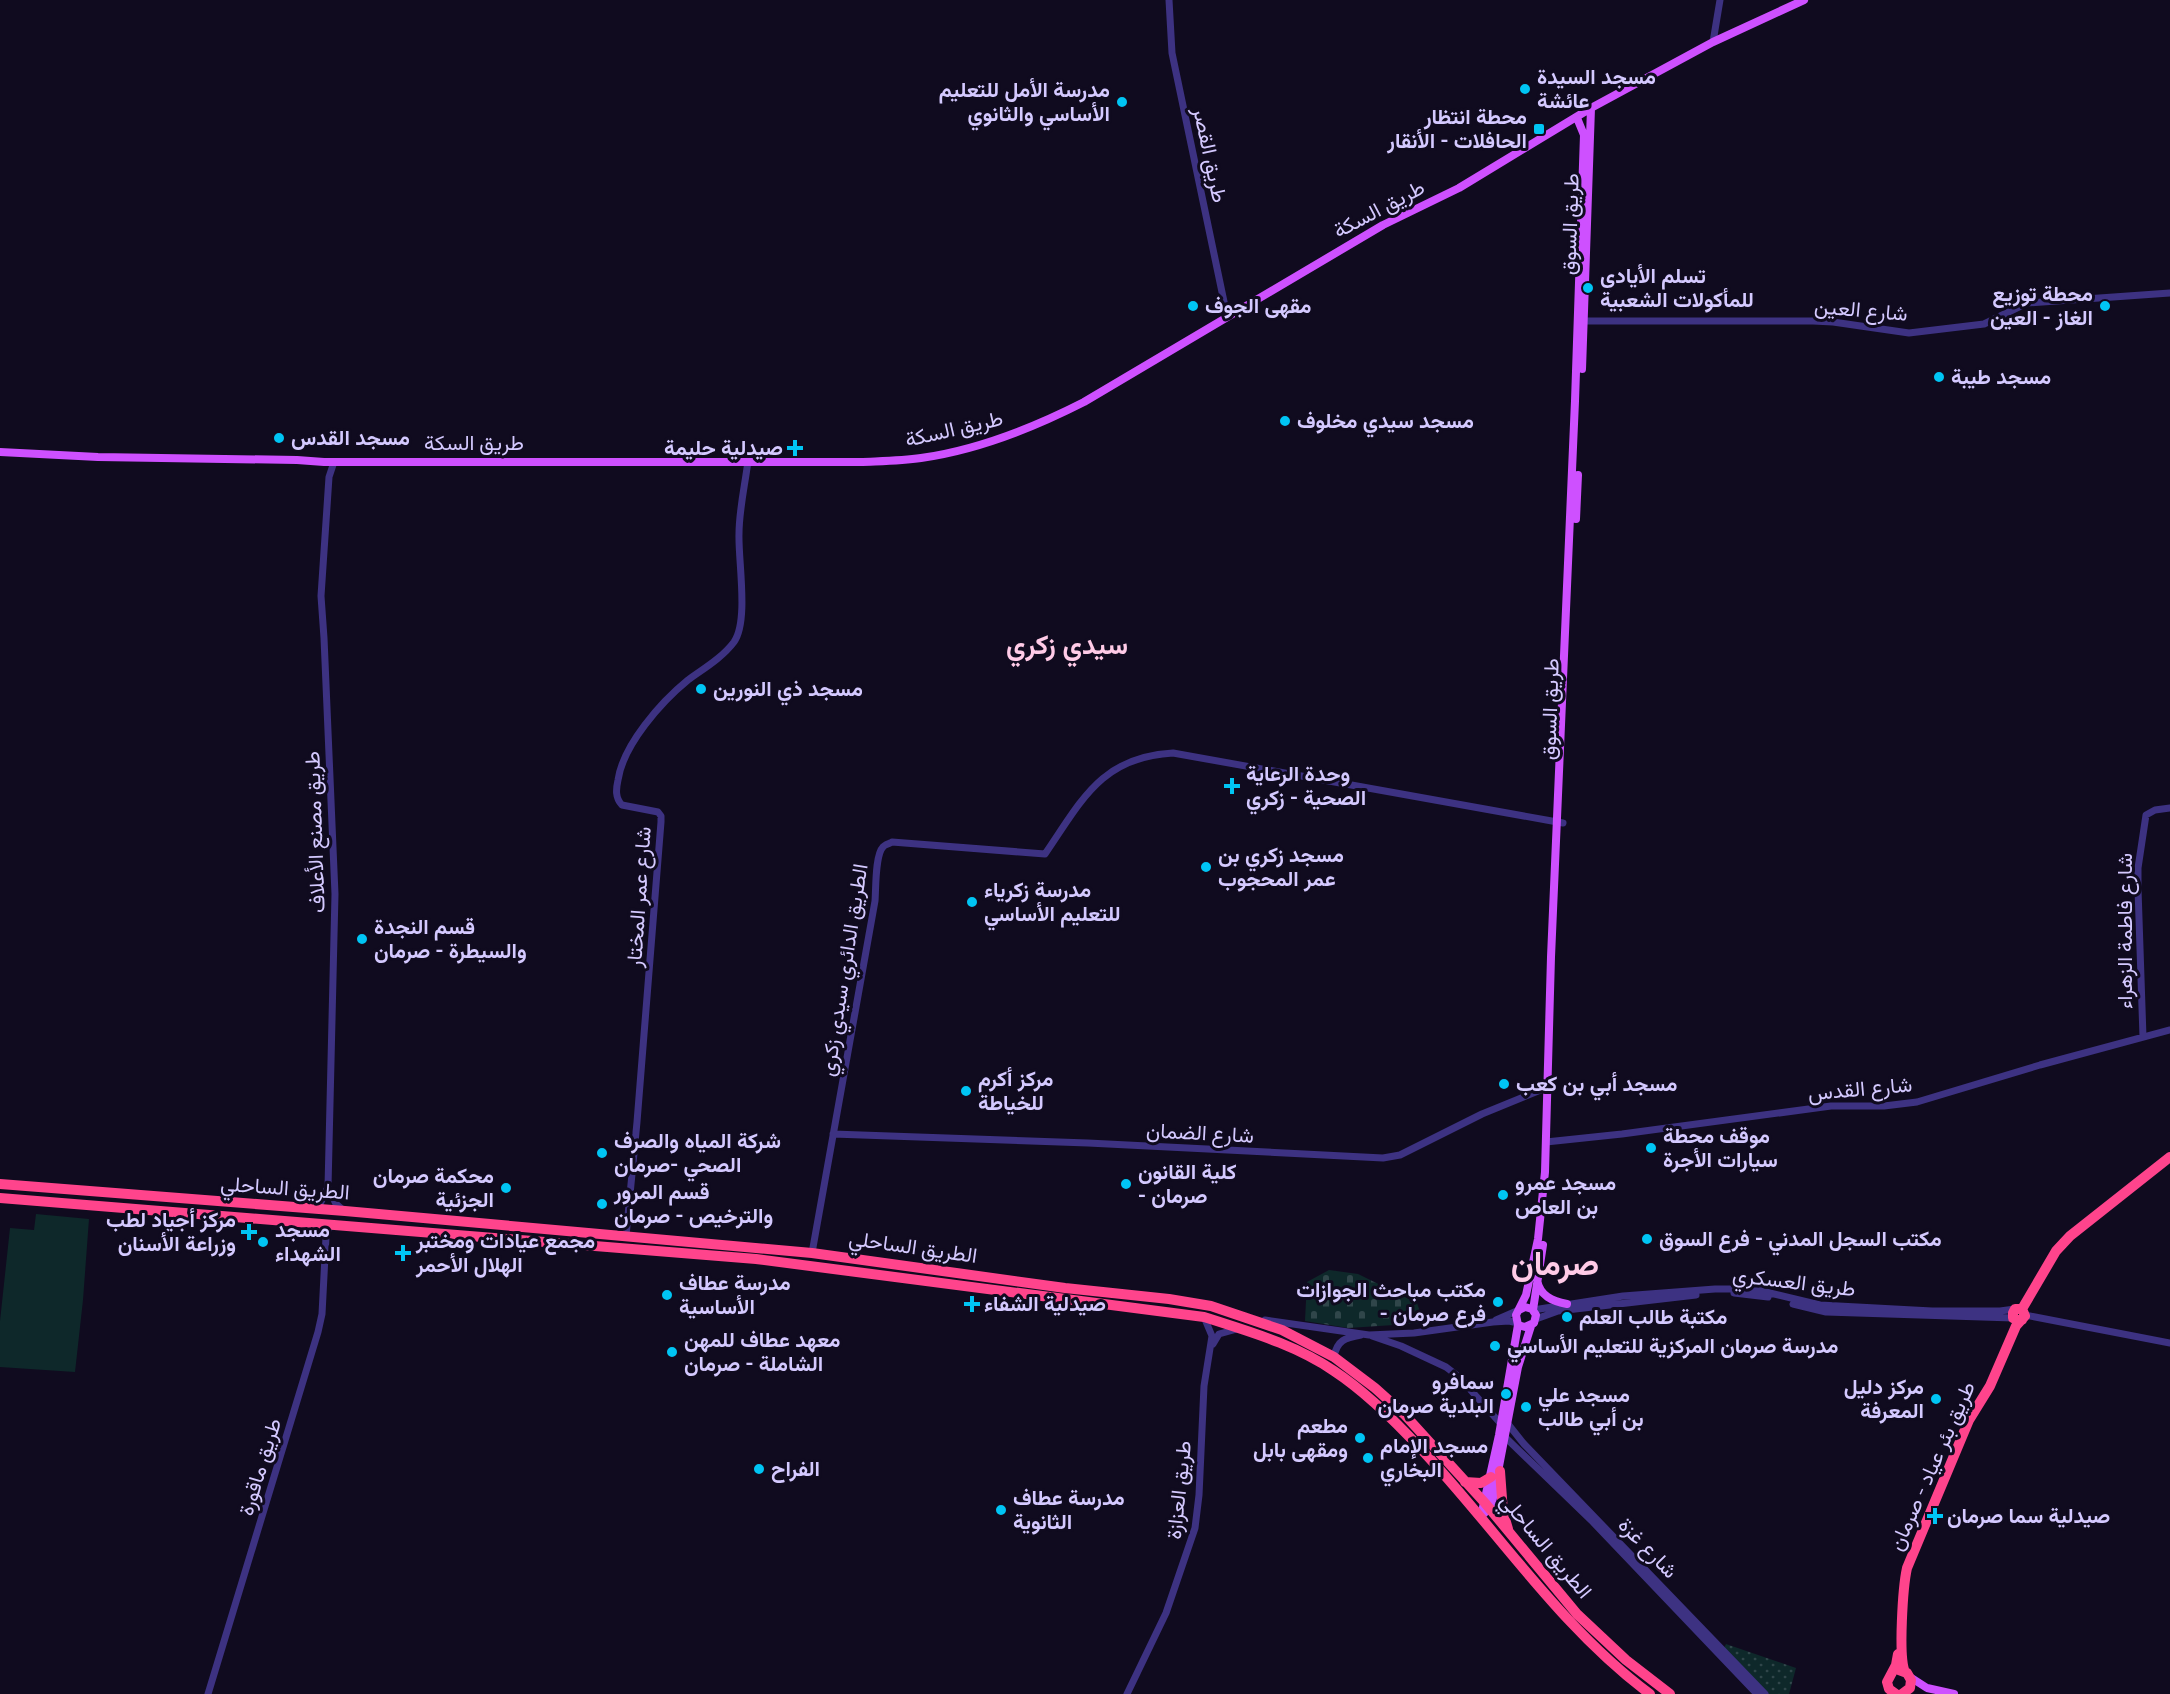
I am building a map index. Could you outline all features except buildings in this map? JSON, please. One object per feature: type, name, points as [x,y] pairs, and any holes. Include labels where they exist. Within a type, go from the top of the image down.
[{"type":"highway","name":"طريق بئر عياد - صرمان","points":[[1893,1672],[1898,1658],[1900,1585],[1906,1560],[1959,1432],[2019,1314],[2056,1251],[2070,1236],[2170,1157]]},
{"type":"highway","name":"الطريق الساحلي","points":[[0,1184],[345,1211],[812,1253],[1065,1288],[1169,1299],[1210,1306],[1248,1317],[1282,1330],[1334,1357],[1363,1378],[1404,1414],[1465,1482],[1589,1644],[1650,1694]]},
{"type":"highway","name":"الطريق الساحلي","points":[[0,1198],[756,1259],[1204,1317],[1242,1328],[1297,1350],[1334,1371],[1354,1386],[1402,1428],[1509,1532],[1554,1598],[1670,1694]]},
{"type":"highway","points":[[943,1282],[944,1270]]},
{"type":"highway","name":"طريق بئر عياد - صرمان","points":[[1908,1675],[1902,1659],[1904,1584],[1907,1568],[1970,1419],[1987,1392],[2019,1314]]},
{"type":"highway","points":[[1465,1482],[1481,1483],[1495,1474],[1509,1532]]},
{"type":"highway","points":[[1899,1670],[1908,1675],[1911,1686],[1898,1693],[1887,1680],[1893,1672],[1899,1670]]},
{"type":"main road","name":"طريق السكة","points":[[0,452],[98,457],[329,462],[860,462],[908,460],[948,453],[1012,435],[1084,402],[1383,225],[1459,188],[1592,108],[1713,42],[1804,0]]},
{"type":"main road","name":"طريق السوق","points":[[1504,1424],[1533,1318],[1546,1218],[1592,108]]},
{"type":"main road","name":"طريق السوق","points":[[1577,118],[1584,135],[1582,321]]},
{"type":"main road","name":"طريق السوق","points":[[1519,1310],[1526,1295],[1538,1239],[1548,1142],[1551,957],[1561,823]]},
{"type":"main road","points":[[1537,1279],[1542,1293],[1552,1300],[1567,1304]]},
{"type":"main road","points":[[1526,1307],[1533,1318],[1524,1327],[1518,1324],[1516,1318],[1519,1310],[1526,1307]]},
{"type":"main road","name":"طريق السوق","points":[[1485,1509],[1495,1474],[1502,1436],[1518,1324]]},
{"type":"main road","points":[[1908,1675],[1927,1688],[1954,1694]]},
{"type":"main road","points":[[1898,1693],[1927,1688]]},
{"type":"street","name":"طريق القصر","points":[[1169,0],[1172,53],[1227,316]]},
{"type":"street","points":[[1713,42],[1720,0]]},
{"type":"street","name":"شارع العين","points":[[1582,321],[1823,322],[1909,333],[1984,324],[2026,303],[2170,293]]},
{"type":"street","name":"شارع عمر المختار","points":[[626,1236],[662,822],[658,812],[622,805],[618,801],[617,786],[622,762],[628,750],[655,715],[678,690],[725,652],[737,638],[742,592],[739,525],[748,461]]},
{"type":"street","name":"طريق مصنع الأعلاف","points":[[328,1187],[335,894],[321,596],[329,462]]},
{"type":"street","name":"الطريق الدائري سيدي زكري","points":[[812,1253],[875,901],[878,858],[882,847],[892,842],[1046,854],[1080,803],[1107,774],[1142,757],[1173,753],[1561,823]]},
{"type":"street","name":"شارع فاطمة الزهراء","points":[[2143,1037],[2138,889],[2142,836],[2146,815],[2155,810],[2170,808]]},
{"type":"street","name":"شارع القدس","points":[[1548,1142],[1831,1106],[1884,1106],[1917,1102],[2170,1030]]},
{"type":"street","name":"شارع الضمان","points":[[833,1134],[1088,1143],[1383,1158],[1400,1155],[1548,1084]]},
{"type":"street","points":[[1534,1092],[1547,1101]]},
{"type":"street","points":[[308,1209],[320,1204],[328,1187]]},
{"type":"street","points":[[328,1187],[336,1204],[345,1211]]},
{"type":"street","name":"طريق ماقورة","points":[[314,1224],[321,1230],[325,1246]]},
{"type":"street","name":"طريق ماقورة","points":[[208,1694],[318,1332],[322,1314],[325,1246],[327,1232],[332,1225]]},
{"type":"street","name":"طريق العسكري","points":[[1533,1318],[1567,1304],[1623,1296],[1715,1289],[1754,1289],[1820,1305],[1932,1311],[2000,1311],[2019,1314]]},
{"type":"street","name":"طريق العسكري","points":[[1533,1318],[1558,1311],[1709,1293],[1764,1296],[1826,1312],[2019,1314]]},
{"type":"street","points":[[1493,1322],[1519,1310]]},
{"type":"street","points":[[2019,1314],[2170,1343]]},
{"type":"street","name":"طريق العزازة","points":[[1127,1694],[1166,1613],[1195,1528],[1199,1495],[1204,1386],[1211,1349],[1211,1332],[1204,1317]]},
{"type":"street","points":[[1248,1317],[1303,1327],[1368,1334],[1414,1333],[1493,1322],[1509,1321],[1518,1324]]},
{"type":"street","points":[[1211,1349],[1219,1334],[1242,1328]]},
{"type":"street","points":[[1334,1357],[1340,1341],[1368,1334]]},
{"type":"street","name":"شارع غزة","points":[[1368,1334],[1401,1346],[1446,1367],[1459,1377],[1765,1694]]},
{"type":"street","name":"شارع غزة","points":[[1502,1436],[1593,1522],[1757,1694]]},
{"type":"green space","points":[[36,1214],[89,1219],[75,1372],[0,1367],[0,1321],[10,1228],[34,1230]]},
{"type":"green space","points":[[1329,1270],[1358,1274],[1417,1303],[1424,1323],[1348,1328],[1305,1321],[1307,1282]]},
{"type":"green space","points":[[1726,1644],[1796,1668],[1789,1694],[1767,1694],[1724,1648]]},
{"type":"place","name":"مسجد السيدة عائشة","points":[[1525,89]]},
{"type":"place","name":"مدرسة الأمل للتعليم الأساسي والثانوي","points":[[1122,102]]},
{"type":"place","name":"محطة انتظار الحافلات - الأنقار","points":[[1539,129]]},
{"type":"place","name":"تسلم الأيادي للمأكولات الشعبية","points":[[1588,288]]},
{"type":"place","name":"مقهى الجوف","points":[[1193,306]]},
{"type":"place","name":"محطة توزيع الغاز - العين","points":[[2105,306]]},
{"type":"place","name":"مسجد طيبة","points":[[1939,377]]},
{"type":"place","name":"مسجد سيدي مخلوف","points":[[1285,421]]},
{"type":"place","name":"مسجد القدس","points":[[279,438]]},
{"type":"place","name":"صيدلية حليمة","points":[[795,448]]},
{"type":"place","name":"مسجد ذي النورين","points":[[701,689]]},
{"type":"place","name":"وحدة الرعاية الصحية - زكري","points":[[1232,786]]},
{"type":"place","name":"مسجد زكري بن عمر المحجوب","points":[[1206,867]]},
{"type":"place","name":"مدرسة زكرياء للتعليم الأساسي","points":[[972,902]]},
{"type":"place","name":"قسم النجدة والسيطرة - صرمان","points":[[362,939]]},
{"type":"place","name":"مسجد أبي بن كعب","points":[[1504,1084]]},
{"type":"place","name":"مركز أكرم للخياطة","points":[[966,1091]]},
{"type":"place","name":"موقف محطة سيارات الأجرة","points":[[1651,1148]]},
{"type":"place","name":"شركة المياه والصرف الصحي -صرمان","points":[[602,1153]]},
{"type":"place","name":"كلية القانون - صرمان","points":[[1126,1184]]},
{"type":"place","name":"محكمة صرمان الجزئية","points":[[506,1188]]},
{"type":"place","name":"مسجد عمرو بن العاص","points":[[1503,1195]]},
{"type":"place","name":"قسم المرور والترخيص - صرمان","points":[[602,1204]]},
{"type":"place","name":"مركز أجياد لطب وزراعة الأسنان","points":[[249,1232]]},
{"type":"place","name":"مكتب السجل المدني - فرع السوق","points":[[1647,1239]]},
{"type":"place","name":"مسجد الشهداء","points":[[263,1242]]},
{"type":"place","name":"مجمع عيادات ومختبر الهلال الأحمر","points":[[403,1253]]},
{"type":"place","name":"مدرسة عطاف الأساسية","points":[[667,1295]]},
{"type":"place","name":"مكتب مباحث الجوازات - فرع صرمان","points":[[1498,1302]]},
{"type":"place","name":"صيدلية الشفاء","points":[[972,1304]]},
{"type":"place","name":"مكتبة طالب العلم","points":[[1567,1317]]},
{"type":"place","name":"مدرسة صرمان المركزية للتعليم الأساسي","points":[[1495,1346]]},
{"type":"place","name":"معهد عطاف للمهن الشاملة - صرمان","points":[[672,1352]]},
{"type":"place","name":"سمافرو البلدية صرمان","points":[[1506,1394]]},
{"type":"place","name":"مركز دليل المعرفة","points":[[1936,1399]]},
{"type":"place","name":"مسجد علي بن أبي طالب","points":[[1526,1407]]},
{"type":"place","name":"مطعم ومقهى بابل","points":[[1360,1438]]},
{"type":"place","name":"مسجد الإمام البخاري","points":[[1368,1458]]},
{"type":"place","name":"الفراح","points":[[759,1469]]},
{"type":"place","name":"مدرسة عطاف الثانوية","points":[[1001,1510]]},
{"type":"place","name":"صيدلية سما صرمان","points":[[1935,1516]]},
{"type":"district","name":"سيدي زكري","points":[[1067,645]]},
{"type":"district","name":"صرمان","points":[[1555,1263]]}]
